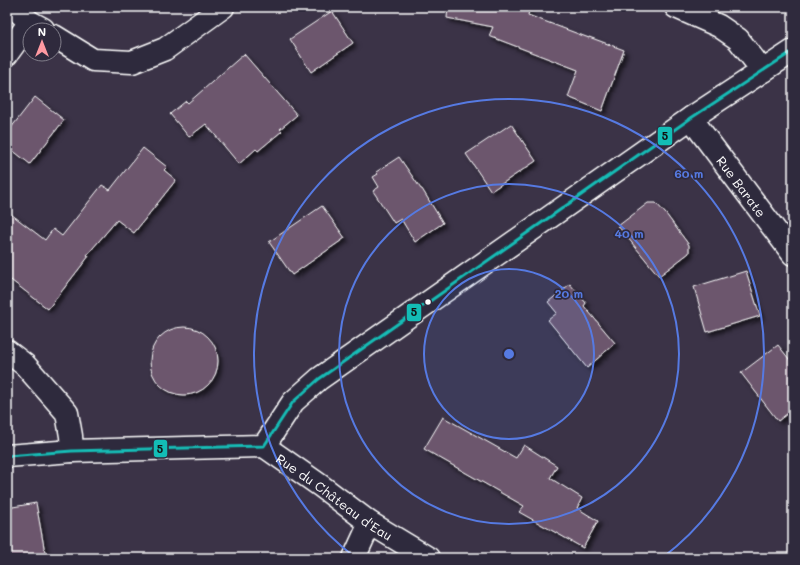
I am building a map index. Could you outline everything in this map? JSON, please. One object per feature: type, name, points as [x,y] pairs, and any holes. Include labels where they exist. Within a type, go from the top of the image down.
[{"type":"street","points":[[14,7],[32,22]]},
{"type":"street","points":[[62,41],[93,60],[132,62],[165,49],[223,7]]},
{"type":"street","points":[[676,7],[720,26],[738,39],[763,71]]},
{"type":"street","points":[[7,54],[22,40]]},
{"type":"street","points":[[7,456],[72,451],[264,446],[293,402],[319,379],[691,118],[793,51]]},
{"type":"street","name":"Rue Barate","points":[[691,118],[793,254]]},
{"type":"street","points":[[7,351],[25,365],[67,413],[72,451]]},
{"type":"street","name":"Rue du Château d'Eau","points":[[264,446],[370,523],[428,558]]},
{"type":"street","points":[[354,558],[370,523]]},
{"type":"building","points":[[448,7],[530,7],[528,15],[624,50],[602,111],[568,97],[578,70],[489,36],[493,27],[447,18]]},
{"type":"building","points":[[332,11],[353,43],[311,72],[290,39]]},
{"type":"building","points":[[244,54],[297,115],[280,129],[282,131],[258,151],[256,149],[239,164],[206,124],[189,137],[170,114],[186,101],[188,103]]},
{"type":"building","points":[[35,97],[64,120],[30,164],[7,146],[7,133]]},
{"type":"building","points":[[511,124],[536,161],[491,191],[466,154]]},
{"type":"building","points":[[143,148],[167,167],[164,170],[176,180],[134,233],[117,220],[87,255],[89,256],[48,309],[7,277],[7,211],[45,240],[53,229],[62,236],[102,185],[110,190]]},
{"type":"building","points":[[399,157],[422,189],[443,223],[415,242],[401,219],[394,223],[373,191],[379,187],[373,177],[378,174],[376,172]]},
{"type":"building","points":[[648,203],[656,203],[689,245],[689,253],[659,276],[618,226]]},
{"type":"building","points":[[322,206],[345,238],[292,275],[269,242]]},
{"type":"building","points":[[746,271],[760,316],[707,332],[694,287]]},
{"type":"building","points":[[570,284],[586,303],[584,306],[615,343],[587,368],[548,320],[557,313],[548,302]]},
{"type":"building","points":[[184,327],[197,330],[208,337],[215,348],[218,361],[215,374],[208,385],[197,392],[184,395],[171,392],[160,385],[153,374],[150,361],[153,348],[160,337],[171,330]]},
{"type":"building","points":[[778,345],[793,364],[793,409],[778,421],[741,373]]},
{"type":"building","points":[[443,417],[516,458],[524,445],[557,466],[550,478],[582,498],[577,508],[598,521],[583,548],[519,512],[524,506],[424,449]]},
{"type":"building","points":[[36,503],[46,558],[7,558],[7,508]]},
{"type":"transit line","name":"5","points":[[7,456],[72,451],[264,446],[293,402],[319,379],[691,118],[793,51]]}]
